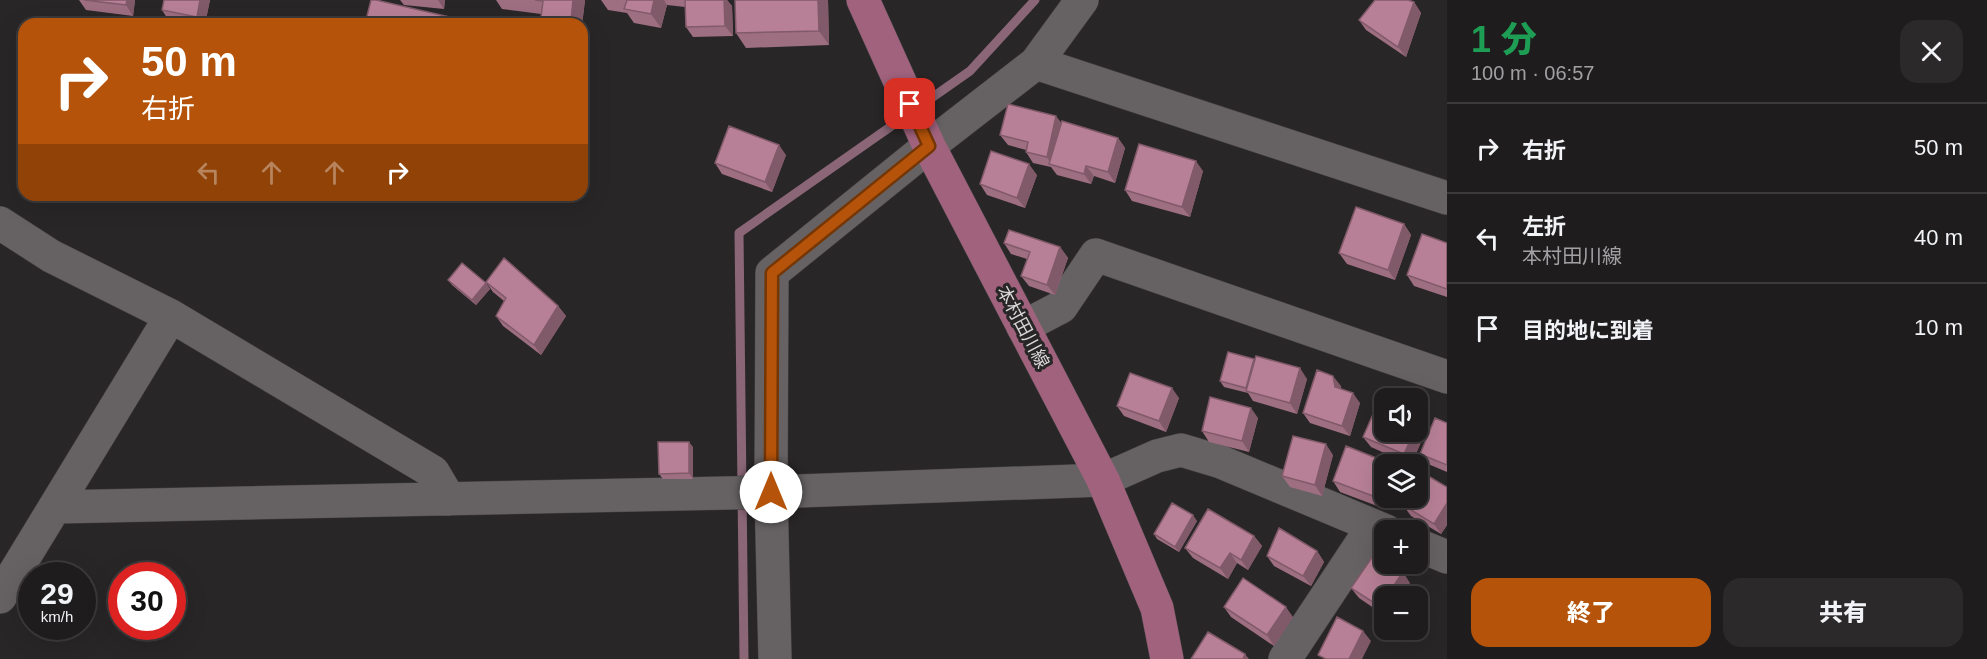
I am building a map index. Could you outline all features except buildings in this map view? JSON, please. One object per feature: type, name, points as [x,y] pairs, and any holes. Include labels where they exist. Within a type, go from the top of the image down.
[{"type":"main road","name":"本村田川線","points":[[862,0],[929,146],[1103,480],[1157,608],[1167,659]]},
{"type":"street","points":[[775,659],[771,492],[772,273],[1036,63],[1082,0]]},
{"type":"street","points":[[1036,63],[1447,198]]},
{"type":"street","points":[[0,223],[51,256],[171,316],[433,472],[449,499]]},
{"type":"street","points":[[1023,327],[1061,307],[1096,255],[1447,377]]},
{"type":"street","points":[[0,597],[171,316]]},
{"type":"street","points":[[55,507],[771,492],[1103,480],[1157,456],[1181,450],[1221,462],[1374,526]]},
{"type":"street","points":[[1285,659],[1374,535]]},
{"type":"street","points":[[1428,548],[1447,557]]},
{"type":"waterway","points":[[744,659],[739,233],[970,71],[1035,0]]},
{"type":"route","points":[[771,492],[772,273],[929,146],[910,104]]}]
